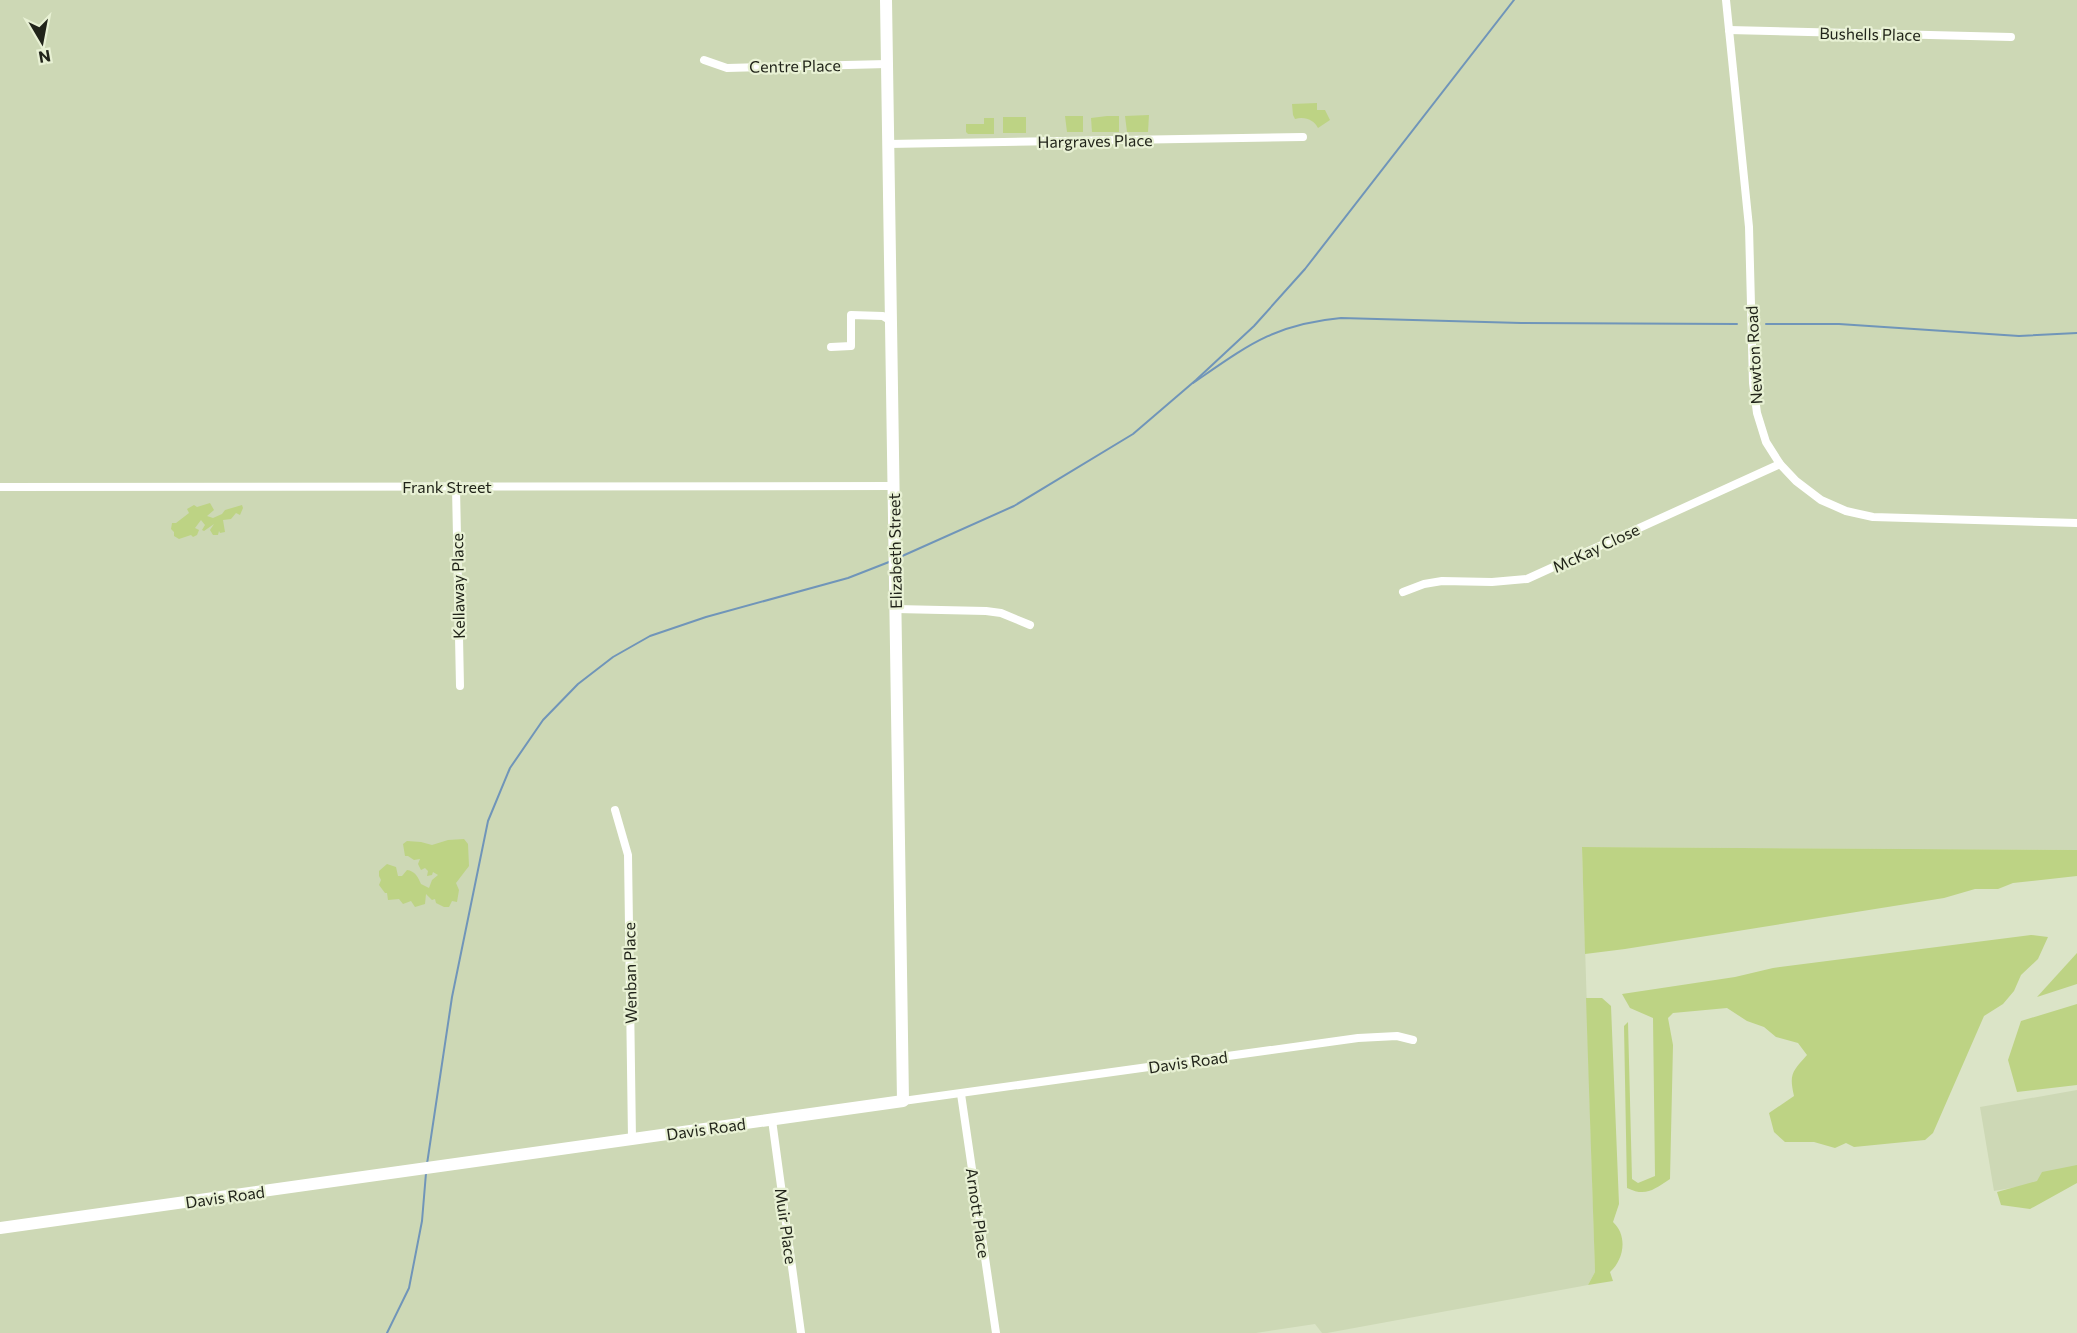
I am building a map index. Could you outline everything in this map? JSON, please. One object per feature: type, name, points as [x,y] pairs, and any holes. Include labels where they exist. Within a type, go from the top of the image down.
[{"type":"street","name":"Elizabeth Street","points":[[886,0],[903,1101]]},
{"type":"street","name":"Newton Road","points":[[1726,0],[1749,227],[1753,383],[1757,414],[1766,442],[1780,464],[1796,482],[1821,500],[1846,512],[1873,517],[2077,523]]},
{"type":"street","name":"Bushells Place","points":[[1729,30],[2011,37]]},
{"type":"street","name":"Centre Place","points":[[704,60],[727,68],[887,64]]},
{"type":"street","name":"Hargraves Place","points":[[888,144],[1303,137]]},
{"type":"street","points":[[831,347],[851,346],[851,315],[884,316],[891,321]]},
{"type":"street","name":"McKay Close","points":[[1403,592],[1424,584],[1442,581],[1492,582],[1527,579],[1780,464]]},
{"type":"street","name":"Frank Street","points":[[0,487],[894,486]]},
{"type":"street","name":"Kellaway Place","points":[[456,487],[460,686]]},
{"type":"street","points":[[896,609],[986,611],[1007,615],[1030,625]]},
{"type":"street","name":"Wenban Place","points":[[615,810],[628,855],[632,1139]]},
{"type":"street","name":"Davis Road","points":[[0,1228],[1358,1038],[1397,1036],[1413,1040]]},
{"type":"street","name":"Arnott Place","points":[[961,1094],[996,1333]]},
{"type":"street","name":"Muir Place","points":[[772,1120],[801,1333]]},
{"type":"shaded area","points":[[0,0],[2077,0],[2077,850],[1582,847],[1595,1272],[1588,1285],[1327,1333],[1322,1333],[1315,1324],[1256,1333],[0,1333]]},
{"type":"shaded area","points":[[2077,1090],[2077,1166],[2046,1182],[1994,1191],[1980,1107]]},
{"type":"green space","points":[[1317,103],[1317,110],[1325,110],[1330,120],[1318,128],[1309,119],[1295,119],[1292,104]]},
{"type":"green space","points":[[1149,115],[1148,132],[1127,132],[1125,116]]},
{"type":"green space","points":[[1065,116],[1083,116],[1083,132],[1067,132]]},
{"type":"green space","points":[[1119,116],[1119,132],[1092,132],[1091,118]]},
{"type":"green space","points":[[1003,117],[1026,117],[1026,133],[1003,133]]},
{"type":"green space","points":[[984,118],[994,118],[994,134],[968,134],[966,132],[966,124],[984,124]]},
{"type":"green space","points":[[210,503],[214,510],[207,516],[213,518],[225,510],[242,505],[243,508],[240,515],[236,513],[231,519],[223,520],[225,532],[220,533],[219,531],[218,535],[213,535],[210,530],[214,524],[202,530],[205,525],[201,520],[195,528],[199,530],[197,535],[179,539],[174,536],[171,529],[172,523],[176,523],[189,513],[187,509],[194,505],[197,507]]},
{"type":"green space","points":[[464,839],[468,844],[469,866],[456,883],[459,890],[457,902],[452,901],[449,907],[444,907],[426,894],[425,904],[415,907],[411,901],[403,904],[399,899],[388,900],[387,893],[379,885],[381,880],[379,871],[387,864],[396,867],[398,876],[402,876],[407,870],[412,872],[421,884],[429,888],[432,880],[438,875],[433,872],[432,875],[427,876],[428,871],[425,868],[421,870],[418,864],[420,859],[414,860],[405,856],[403,844],[407,841],[432,845],[448,840]]},
{"type":"green space","points":[[1582,847],[2077,850],[2077,876],[2013,883],[1998,889],[1975,889],[1944,898],[1585,954]]},
{"type":"green space","points":[[2031,935],[2048,937],[2038,959],[2021,975],[2014,991],[2003,1004],[1984,1016],[1933,1133],[1925,1140],[1854,1147],[1846,1143],[1835,1148],[1814,1142],[1785,1142],[1774,1132],[1769,1113],[1794,1096],[1793,1074],[1807,1055],[1798,1043],[1776,1037],[1764,1027],[1747,1021],[1727,1008],[1673,1013],[1668,1018],[1673,1045],[1670,1179],[1649,1191],[1639,1192],[1627,1188],[1624,1026],[1628,1022],[1632,1179],[1638,1183],[1655,1176],[1653,1018],[1630,1008],[1622,994],[1735,977],[1773,968]]},
{"type":"green space","points":[[2077,953],[2077,984],[2037,997]]},
{"type":"green space","points":[[1586,998],[1602,998],[1611,1006],[1619,1204],[1613,1222],[1621,1234],[1622,1241],[1621,1254],[1610,1272],[1613,1281],[1588,1285],[1595,1272]]},
{"type":"green space","points":[[2077,1004],[2077,1085],[2017,1092],[2008,1060],[2021,1021]]},
{"type":"green space","points":[[2077,1165],[2077,1183],[2030,1209],[2001,1205],[1997,1192],[2037,1181],[2042,1172]]},
{"type":"waterway","points":[[900,557],[1014,506],[1133,434],[1196,380],[1254,326],[1305,269],[1514,0]]},
{"type":"waterway","points":[[1193,383],[1229,358],[1279,331],[1297,325],[1341,318],[1521,323],[1737,324]]},
{"type":"waterway","points":[[1766,324],[1839,324],[2019,336],[2077,333]]},
{"type":"waterway","points":[[427,1164],[452,997],[488,821],[510,768],[543,720],[578,684],[613,657],[650,636],[706,617],[848,578],[889,562]]},
{"type":"waterway","points":[[387,1333],[409,1288],[422,1221],[426,1173]]}]
